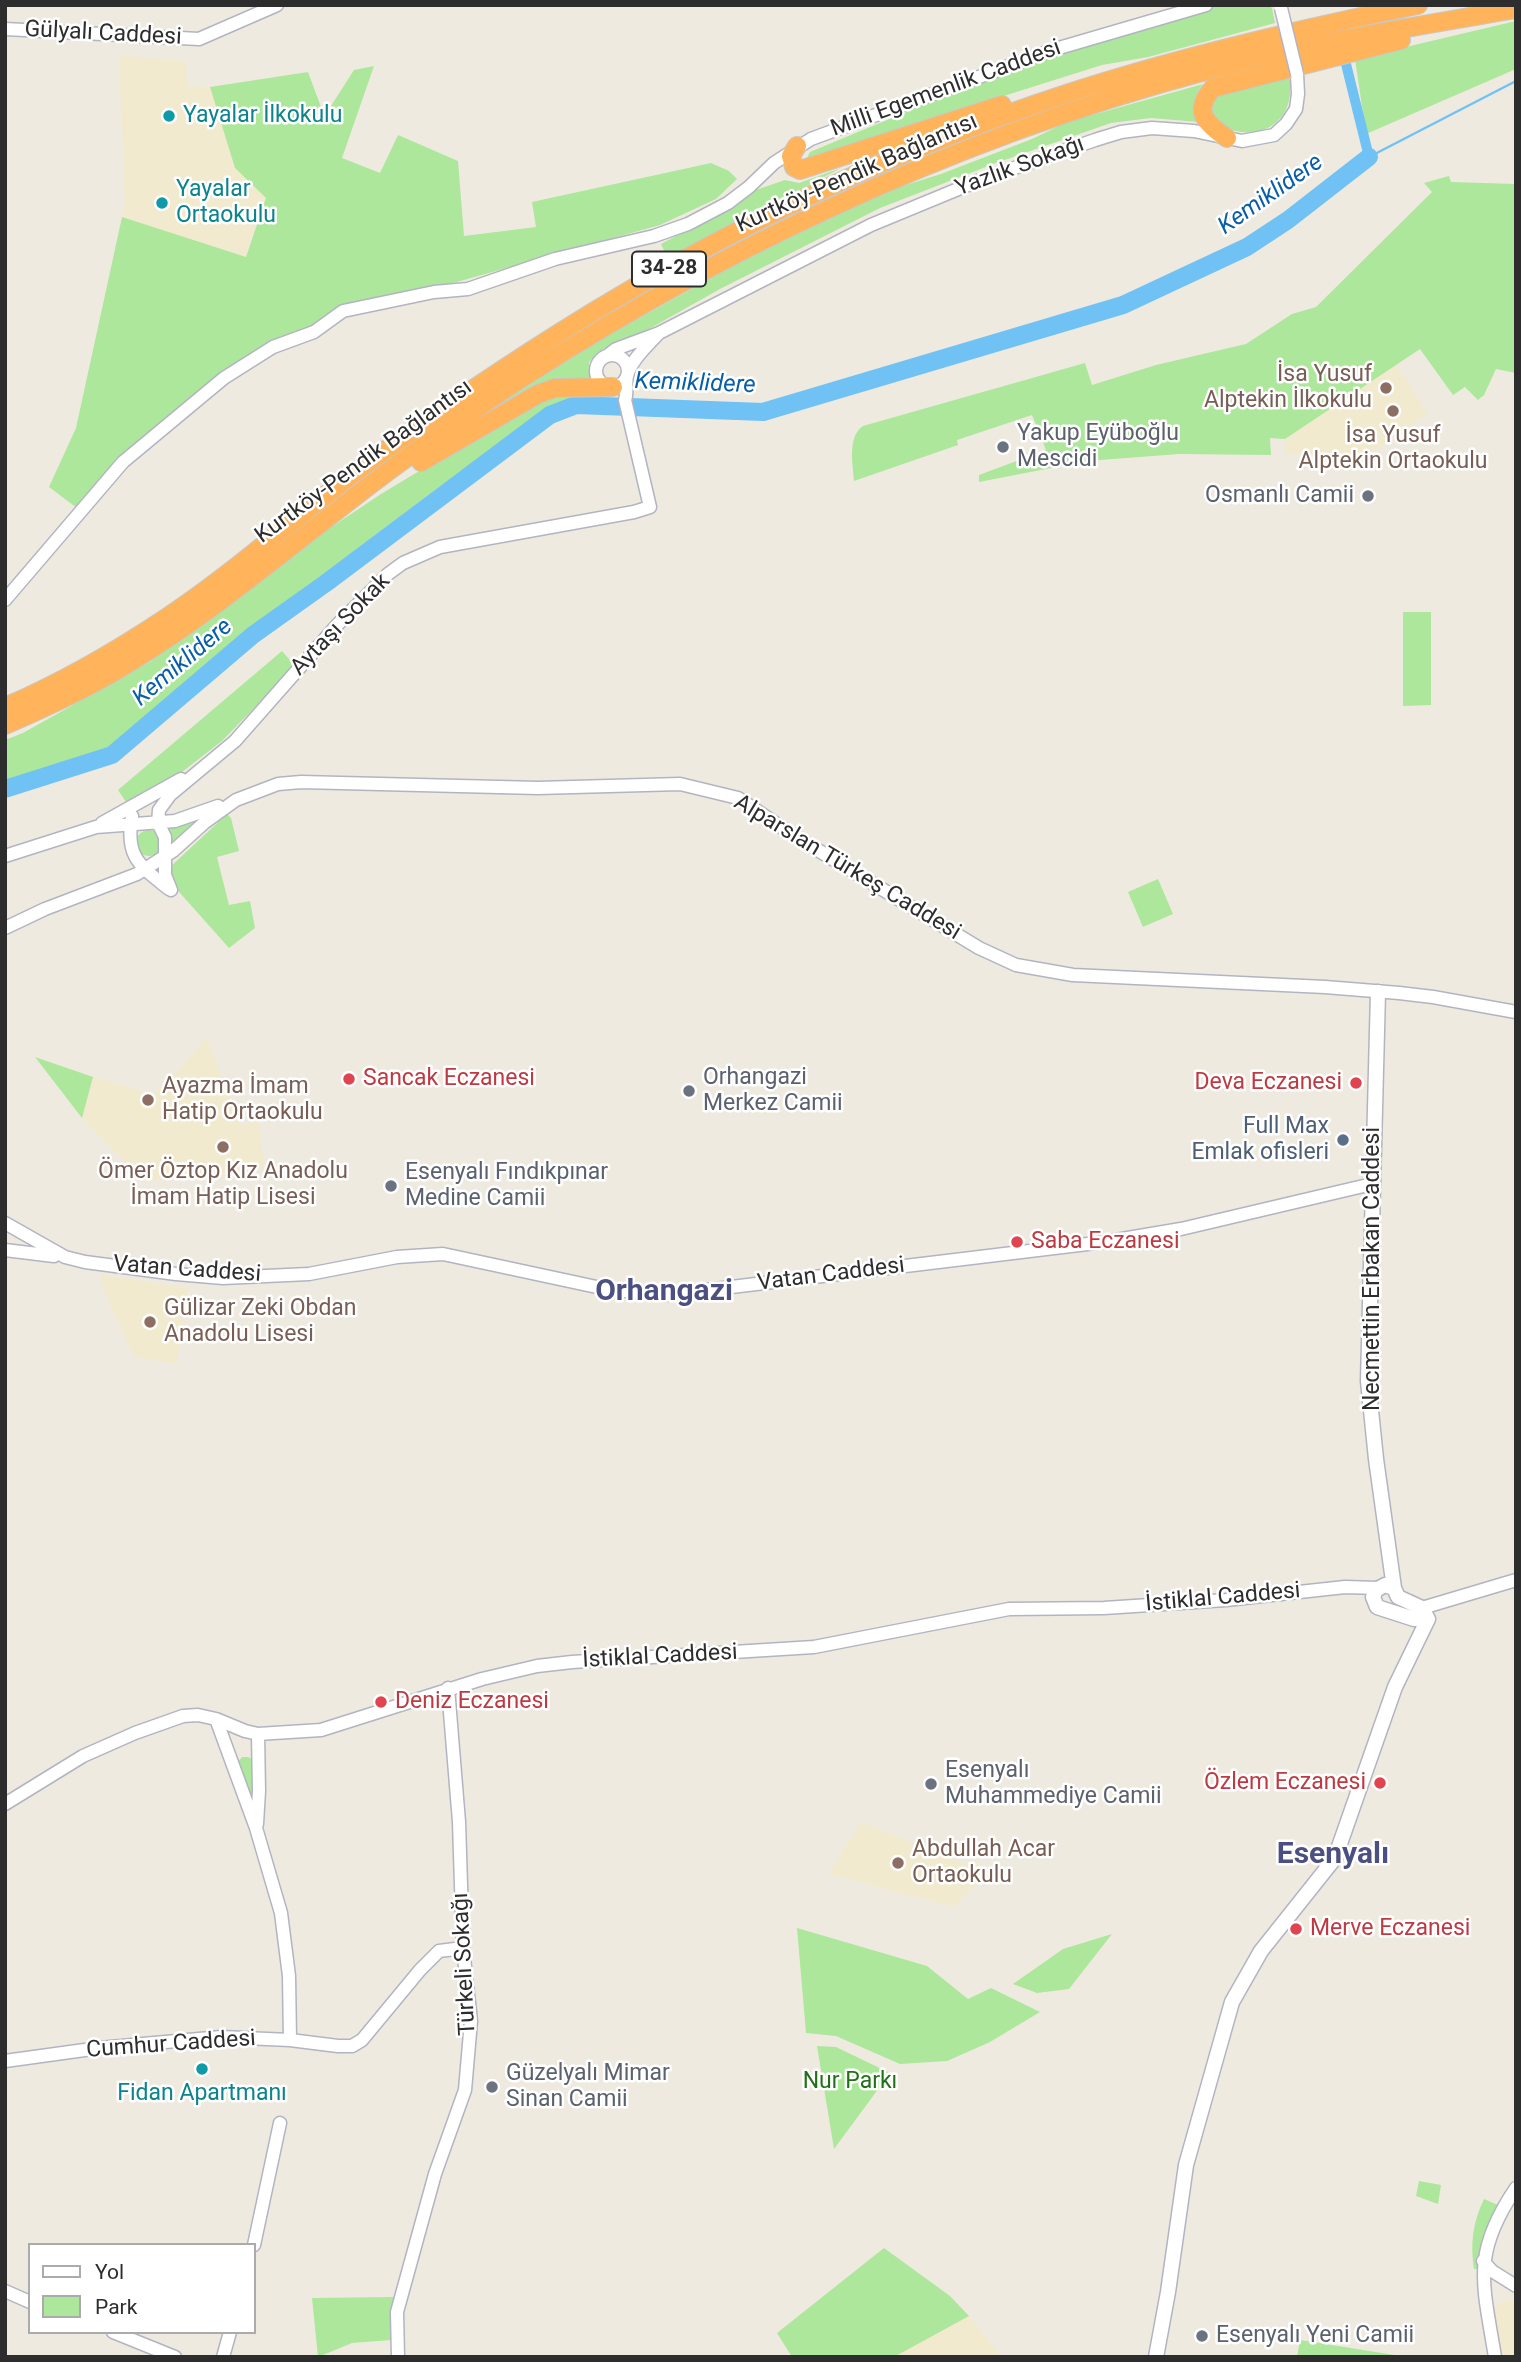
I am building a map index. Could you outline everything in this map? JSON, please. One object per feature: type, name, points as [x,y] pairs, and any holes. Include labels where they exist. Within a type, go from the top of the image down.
[{"type":"highway","name":"Kurtköy-Pendik Bağlantısı","points":[[5,707],[72,674],[167,617],[355,473],[529,352],[653,278],[792,205],[929,145],[1069,93],[1264,37],[1418,5]]},
{"type":"highway","name":"Kurtköy-Pendik Bağlantısı","points":[[5,727],[120,668],[187,625],[359,493],[518,381],[676,286],[778,232],[921,169],[1084,108],[1258,58],[1422,24],[1516,10]]},
{"type":"highway","points":[[1227,138],[1212,128],[1204,118],[1204,97],[1213,88],[1516,10]]},
{"type":"highway","points":[[797,146],[791,156],[794,167],[800,170],[1042,91],[1108,73],[1192,57]]},
{"type":"highway","points":[[359,493],[413,467],[538,394],[555,388],[621,388]]},
{"type":"main road","name":"Necmettin Erbakan Caddesi","points":[[1378,992],[1368,1381],[1387,1546],[1388,1590],[1374,1597],[1381,1607]]},
{"type":"main road","points":[[1381,1607],[1394,1607],[1388,1590]]},
{"type":"main road","points":[[1388,1590],[1421,1615]]},
{"type":"main road","points":[[1381,1607],[1421,1615]]},
{"type":"main road","points":[[1156,2357],[1186,2165],[1232,2002],[1261,1951],[1335,1858],[1421,1615]]},
{"type":"street","name":"Gülyalı Caddesi","points":[[5,29],[200,39],[277,5]]},
{"type":"street","name":"Milli Egemenlik Caddesi","points":[[770,162],[797,146],[847,125],[985,73],[1103,29],[1187,5]]},
{"type":"street","name":"Milli Egemenlik Caddesi","points":[[5,600],[123,462],[224,378],[273,347],[314,332],[342,311],[434,292],[468,289],[555,259],[654,236],[728,203],[749,187],[787,145],[820,128],[1072,44],[1206,5]]},
{"type":"street","name":"Yazlık Sokağı","points":[[607,356],[616,349],[659,332],[871,225],[980,180],[1095,140],[1121,132],[1152,128],[1256,140],[1274,135],[1296,109],[1298,94],[1297,74],[1279,6]]},
{"type":"street","name":"Yazlık Sokağı","points":[[621,388],[635,361],[659,332]]},
{"type":"street","points":[[607,356],[617,356],[625,362],[621,388],[603,384],[596,371],[599,362],[607,356]]},
{"type":"street","name":"Aytaşı Sokak","points":[[223,753],[338,624],[388,574],[403,563],[440,547],[650,507],[621,388]]},
{"type":"street","points":[[5,856],[96,827],[223,753]]},
{"type":"street","points":[[143,802],[134,812],[130,847],[133,856],[144,869],[171,890],[165,875],[166,856],[164,837],[158,823],[159,810],[170,795],[223,753]]},
{"type":"street","name":"Alparslan Türkeş Caddesi","points":[[144,869],[166,856],[216,813],[236,800],[278,784],[301,782],[538,788],[680,784],[738,798],[793,835],[979,948],[1016,965],[1073,975],[1325,987],[1433,997],[1516,1012]]},
{"type":"street","points":[[96,827],[158,823],[186,818],[236,800]]},
{"type":"street","points":[[5,928],[144,869]]},
{"type":"street","name":"Vatan Caddesi","points":[[7,1225],[65,1257],[150,1271],[223,1278],[309,1274],[397,1257],[443,1254],[606,1289],[665,1295],[1104,1242],[1181,1229],[1372,1184]]},
{"type":"street","points":[[5,1250],[13,1248],[18,1239],[17,1234],[7,1225]]},
{"type":"street","points":[[5,1250],[65,1257]]},
{"type":"street","points":[[1421,1615],[1516,1580]]},
{"type":"street","points":[[1345,1587],[1381,1607]]},
{"type":"street","name":"İstiklal Caddesi","points":[[5,1804],[83,1756],[168,1721],[198,1715],[258,1734],[321,1730],[448,1688],[517,1671],[572,1662],[814,1647],[1009,1609],[1104,1608],[1207,1602],[1345,1587],[1388,1590]]},
{"type":"street","name":"Türkeli Sokağı","points":[[398,2357],[397,2312],[435,2174],[465,2090],[471,2021],[463,1948],[459,1822],[448,1688]]},
{"type":"street","points":[[216,1719],[256,1828],[281,1913],[289,1976],[290,2040]]},
{"type":"street","points":[[256,1828],[259,1791],[258,1734]]},
{"type":"street","name":"Cumhur Caddesi","points":[[5,2061],[76,2051],[221,2038],[290,2040],[352,2046],[362,2040],[439,1951],[463,1948]]},
{"type":"street","points":[[254,2243],[280,2123]]},
{"type":"street","points":[[1495,2357],[1485,2294],[1483,2261],[1492,2229],[1515,2189]]},
{"type":"street","points":[[1483,2261],[1514,2285]]},
{"type":"street","points":[[1485,2294],[1497,2285],[1514,2285]]},
{"type":"street","points":[[5,2291],[28,2301]]},
{"type":"street","points":[[118,2334],[175,2357]]},
{"type":"street","points":[[223,2357],[229,2334]]},
{"type":"shaded area","points":[[119,55],[186,61],[187,86],[210,87],[235,168],[266,198],[245,258],[122,217],[125,206]]},
{"type":"shaded area","name":"İsa Yusuf Alptekin İlkokulu","points":[[1396,364],[1428,413],[1378,449],[1356,456],[1285,454],[1285,439]]},
{"type":"shaded area","points":[[207,1038],[241,1126],[259,1121],[264,1169],[196,1178],[143,1181],[82,1118],[93,1077],[155,1094]]},
{"type":"shaded area","name":"Gülizar Zeki Obdan Anadolu Lisesi","points":[[102,1275],[188,1288],[177,1364],[134,1357],[101,1284]]},
{"type":"shaded area","name":"Abdullah Acar Ortaokulu","points":[[861,1822],[967,1865],[970,1861],[991,1869],[954,1907],[828,1874]]},
{"type":"shaded area","points":[[1508,2299],[1516,2302],[1516,2357],[1501,2357],[1494,2308]]},
{"type":"shaded area","points":[[969,2316],[1002,2357],[894,2357]]},
{"type":"green space","points":[[1212,5],[1268,5],[1272,8],[1275,23],[1148,57],[1102,65],[807,158],[810,152],[1043,55]]},
{"type":"green space","points":[[1516,21],[1516,69],[1366,134],[1355,59]]},
{"type":"green space","points":[[374,66],[342,158],[380,173],[398,135],[458,161],[464,236],[536,227],[532,202],[711,163],[729,171],[737,179],[716,199],[660,225],[446,285],[349,304],[310,328],[228,368],[117,458],[77,508],[49,487],[76,428],[122,217],[246,257],[266,198],[235,168],[210,87],[308,72],[321,107],[329,109],[354,70]]},
{"type":"green space","points":[[1289,74],[1289,99],[1281,117],[1268,128],[1252,132],[1236,131],[1222,124],[1213,112],[1212,96]]},
{"type":"green space","points":[[1203,84],[1194,103],[1198,122],[1151,118],[1111,123],[996,163],[880,208],[720,289],[640,334],[603,349],[589,362],[590,379],[545,382],[468,424],[598,341],[751,256],[854,207],[896,188],[1032,139],[1067,122]]},
{"type":"green space","points":[[841,168],[668,259],[661,244],[716,215],[744,194],[785,180],[799,183]]},
{"type":"green space","points":[[1449,176],[1451,182],[1516,184],[1516,373],[1496,369],[1484,395],[1478,400],[1465,387],[1453,395],[1420,349],[1285,439],[1270,438],[1271,455],[1179,454],[1087,461],[979,482],[979,475],[1046,450],[1032,415],[957,440],[958,445],[854,481],[853,444],[863,426],[1085,363],[1092,385],[1156,365],[1246,344],[1292,314],[1316,307],[1432,192],[1424,183]]},
{"type":"green space","points":[[588,395],[613,400],[573,398],[548,408],[261,621],[112,748],[5,781],[5,740],[23,733],[151,661],[315,538],[381,494],[524,408],[554,397]]},
{"type":"green space","points":[[1403,612],[1431,612],[1431,705],[1403,706]]},
{"type":"green space","points":[[282,651],[295,666],[222,741],[173,779],[128,805],[118,790]]},
{"type":"green space","points":[[227,814],[231,818],[239,851],[217,857],[229,905],[250,901],[255,928],[229,948],[172,884],[169,868]]},
{"type":"green space","points":[[199,818],[200,821],[174,845],[166,827]]},
{"type":"green space","points":[[149,830],[158,834],[162,843],[158,852],[149,856],[140,852],[136,843],[140,834]]},
{"type":"green space","points":[[1158,879],[1173,914],[1143,927],[1128,892]]},
{"type":"green space","points":[[35,1057],[93,1077],[82,1118]]},
{"type":"green space","points":[[242,1757],[254,1760],[254,1800],[249,1800],[237,1763]]},
{"type":"green space","points":[[797,1928],[927,1966],[968,1999],[991,1988],[1040,2012],[990,2042],[947,2061],[900,2064],[836,2036],[806,2033]]},
{"type":"green space","points":[[1112,1934],[1069,1989],[1037,1993],[1013,1984],[1063,1949]]},
{"type":"green space","name":"Nur Parkı","points":[[817,2046],[836,2047],[890,2073],[834,2149]]},
{"type":"green space","points":[[1419,2181],[1441,2185],[1438,2204],[1416,2196]]},
{"type":"green space","points":[[1484,2199],[1498,2205],[1480,2249],[1478,2269],[1474,2269],[1473,2233]]},
{"type":"green space","points":[[884,2248],[950,2296],[969,2316],[894,2357],[792,2357],[777,2333]]},
{"type":"green space","points":[[395,2297],[390,2310],[391,2340],[352,2343],[318,2357],[312,2298]]},
{"type":"green space","points":[[1300,2340],[1407,2357],[1297,2357]]},
{"type":"waterway","points":[[1345,60],[1369,157]]},
{"type":"waterway","name":"Kemiklidere","points":[[1369,157],[1516,81]]},
{"type":"waterway","name":"Kemiklidere","points":[[5,789],[112,755],[253,635],[550,415],[576,405],[763,412],[1123,305],[1247,247],[1288,220],[1369,157]]},
{"type":"place","name":"Yayalar İlkokulu","points":[[169,116]]},
{"type":"place","name":"Yayalar Ortaokulu","points":[[162,203]]},
{"type":"place","name":"İsa Yusuf Alptekin İlkokulu","points":[[1386,388]]},
{"type":"place","name":"İsa Yusuf Alptekin Ortaokulu","points":[[1393,411]]},
{"type":"place","name":"Yakup Eyüboğlu Mescidi","points":[[1003,447]]},
{"type":"place","name":"Osmanlı Camii","points":[[1368,496]]},
{"type":"place","name":"Sancak Eczanesi","points":[[349,1079]]},
{"type":"place","name":"Deva Eczanesi","points":[[1356,1083]]},
{"type":"place","name":"Orhangazi Merkez Camii","points":[[689,1091]]},
{"type":"place","name":"Ayazma İmam Hatip Ortaokulu","points":[[148,1100]]},
{"type":"place","name":"Full Max Emlak ofisleri","points":[[1343,1140]]},
{"type":"place","name":"Ömer Öztop Kız Anadolu İmam Hatip Lisesi","points":[[223,1147]]},
{"type":"place","name":"Esenyalı Fındıkpınar Medine Camii","points":[[391,1186]]},
{"type":"place","name":"Saba Eczanesi","points":[[1017,1242]]},
{"type":"place","name":"Gülizar Zeki Obdan Anadolu Lisesi","points":[[150,1322]]},
{"type":"place","name":"Deniz Eczanesi","points":[[381,1702]]},
{"type":"place","name":"Özlem Eczanesi","points":[[1380,1783]]},
{"type":"place","name":"Esenyalı Muhammediye Camii","points":[[931,1784]]},
{"type":"place","name":"Abdullah Acar Ortaokulu","points":[[898,1863]]},
{"type":"place","name":"Merve Eczanesi","points":[[1296,1929]]},
{"type":"place","name":"Fidan Apartmanı","points":[[202,2069]]},
{"type":"place","name":"Güzelyalı Mimar Sinan Camii","points":[[492,2087]]},
{"type":"place","name":"Esenyalı Yeni Camii","points":[[1202,2336]]},
{"type":"district","name":"Orhangazi","points":[[664,1292]]},
{"type":"district","name":"Esenyalı","points":[[1333,1855]]}]
